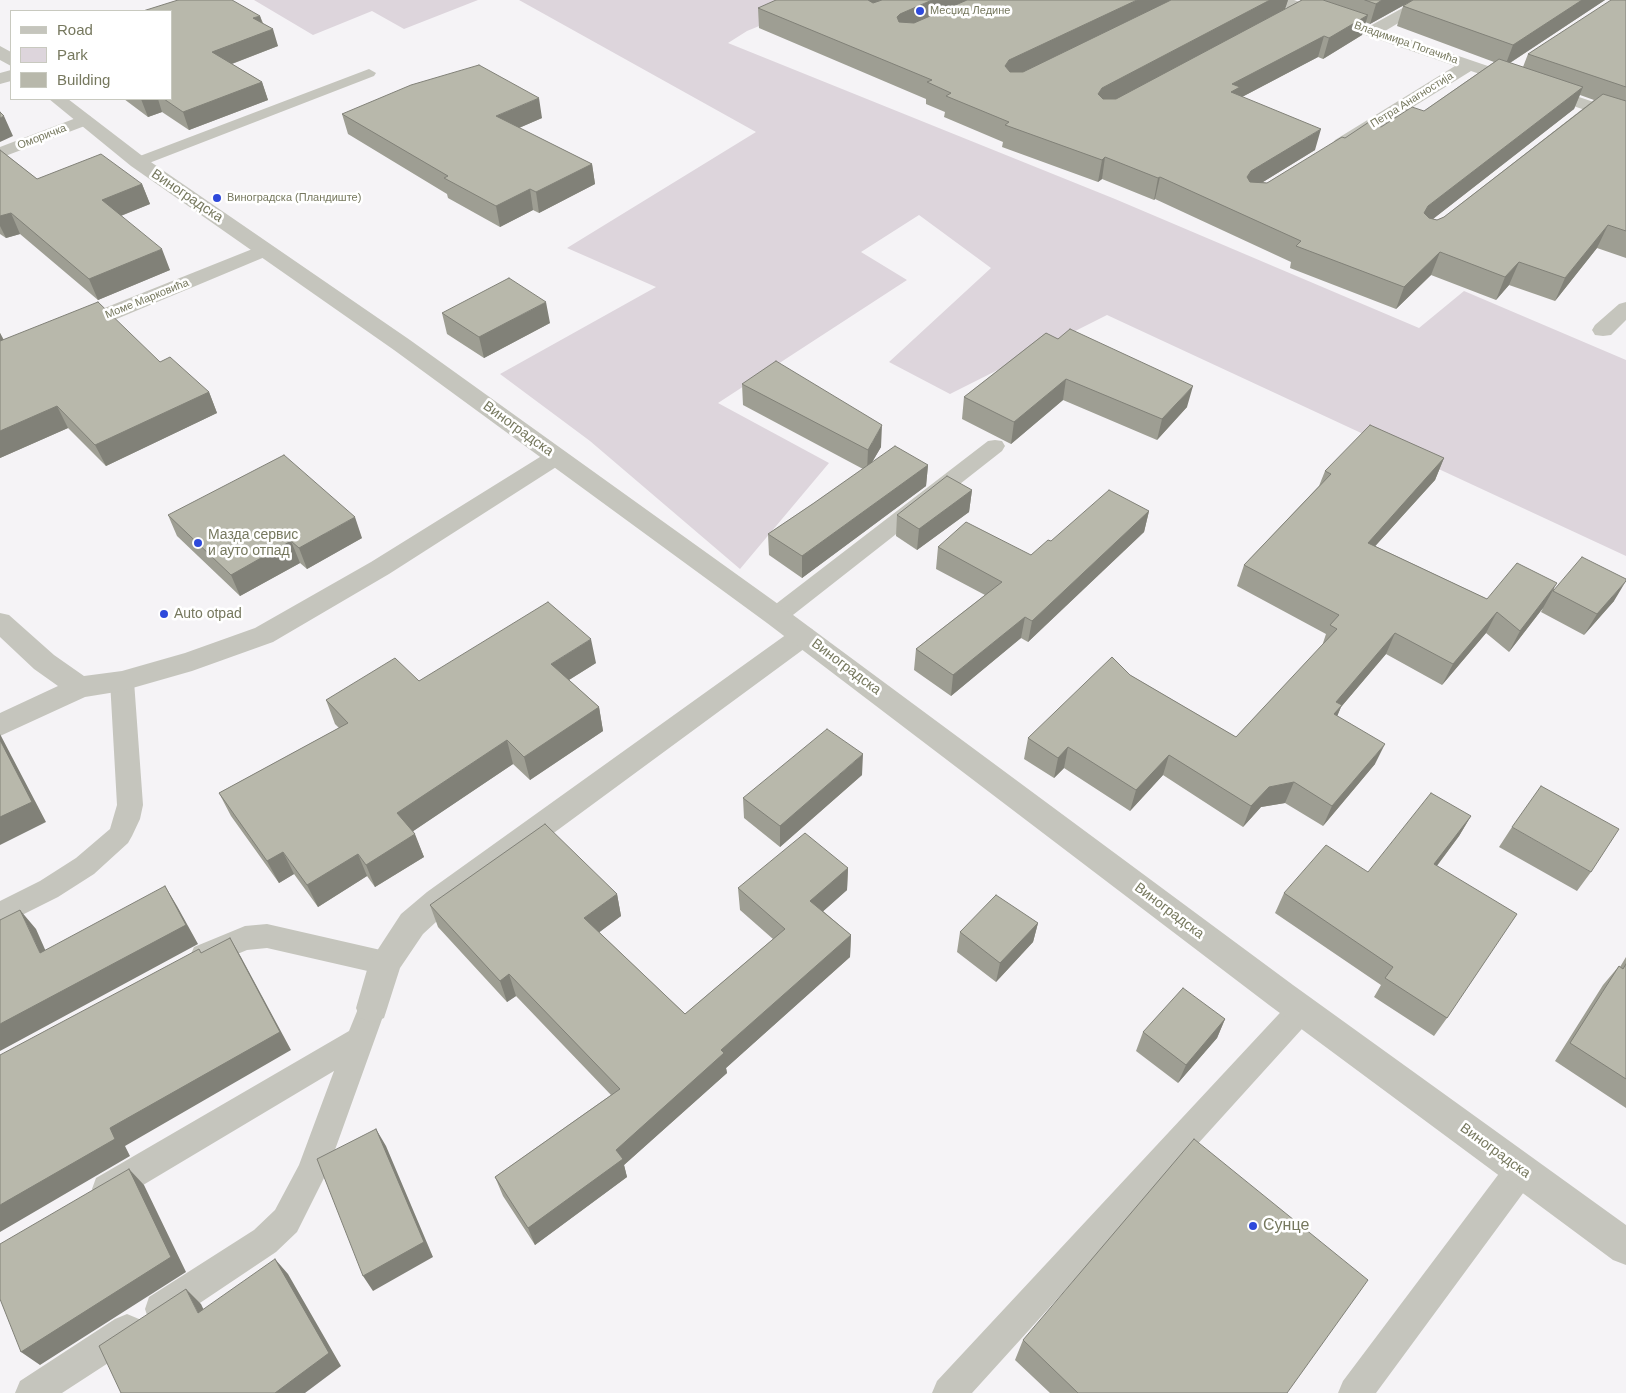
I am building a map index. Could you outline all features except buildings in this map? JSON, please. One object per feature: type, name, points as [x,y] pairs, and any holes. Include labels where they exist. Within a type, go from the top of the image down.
[{"type":"street","name":"Владимира Погачића","points":[[1279,0],[1626,119]]},
{"type":"street","points":[[1373,31],[1429,0]]},
{"type":"street","points":[[1287,18],[1304,8]]},
{"type":"street","points":[[0,51],[10,60]]},
{"type":"street","name":"Петра Анагностија","points":[[1328,152],[1469,65]]},
{"type":"street","points":[[1504,77],[1520,66]]},
{"type":"street","name":"Виноградска","points":[[58,100],[138,162],[410,350],[776,616],[1301,1010],[1626,1247]]},
{"type":"street","points":[[1574,119],[1590,107]]},
{"type":"street","name":"Оморичка","points":[[0,153],[84,120]]},
{"type":"street","name":"Моме Марковића","points":[[53,337],[266,250]]},
{"type":"street","points":[[1602,330],[1626,308]]},
{"type":"street","points":[[0,725],[80,687],[122,681],[192,661],[264,635],[380,568],[556,457]]},
{"type":"street","points":[[0,622],[44,662],[80,687]]},
{"type":"street","points":[[372,1008],[385,963],[412,924],[438,901],[803,636]]},
{"type":"lane","points":[[138,162],[370,73]]},
{"type":"lane","points":[[776,616],[995,446]]},
{"type":"lane","points":[[0,914],[49,889],[85,866],[118,836],[127,819],[130,805],[122,681]]},
{"type":"lane","points":[[181,969],[222,947],[244,938],[267,936],[385,963]]},
{"type":"lane","points":[[32,1393],[265,1241],[286,1221],[312,1172],[372,1008]]},
{"type":"lane","points":[[949,1393],[1301,1010]]},
{"type":"lane","points":[[86,1202],[360,1040]]},
{"type":"lane","points":[[1355,1393],[1521,1170]]},
{"type":"green space","points":[[254,0],[478,0],[404,29],[372,11],[313,35]]},
{"type":"green space","points":[[519,0],[823,0],[747,31],[728,43],[1115,199],[1419,328],[1464,291],[1626,360],[1626,556],[1107,315],[950,394],[889,362],[991,268],[919,215],[861,252],[907,280],[718,403],[829,463],[740,569],[590,441],[500,374],[656,287],[567,248],[756,132]]},
{"type":"place","name":"Месџид Ледине","points":[[920,11]]},
{"type":"place","name":"Виноградска (Пландиште)","points":[[217,198]]},
{"type":"place","name":"Мазда сервис и ауто отпад","points":[[198,543]]},
{"type":"place","name":"Auto otpad","points":[[164,614]]},
{"type":"place","name":"Сунце","points":[[1253,1226]]}]
